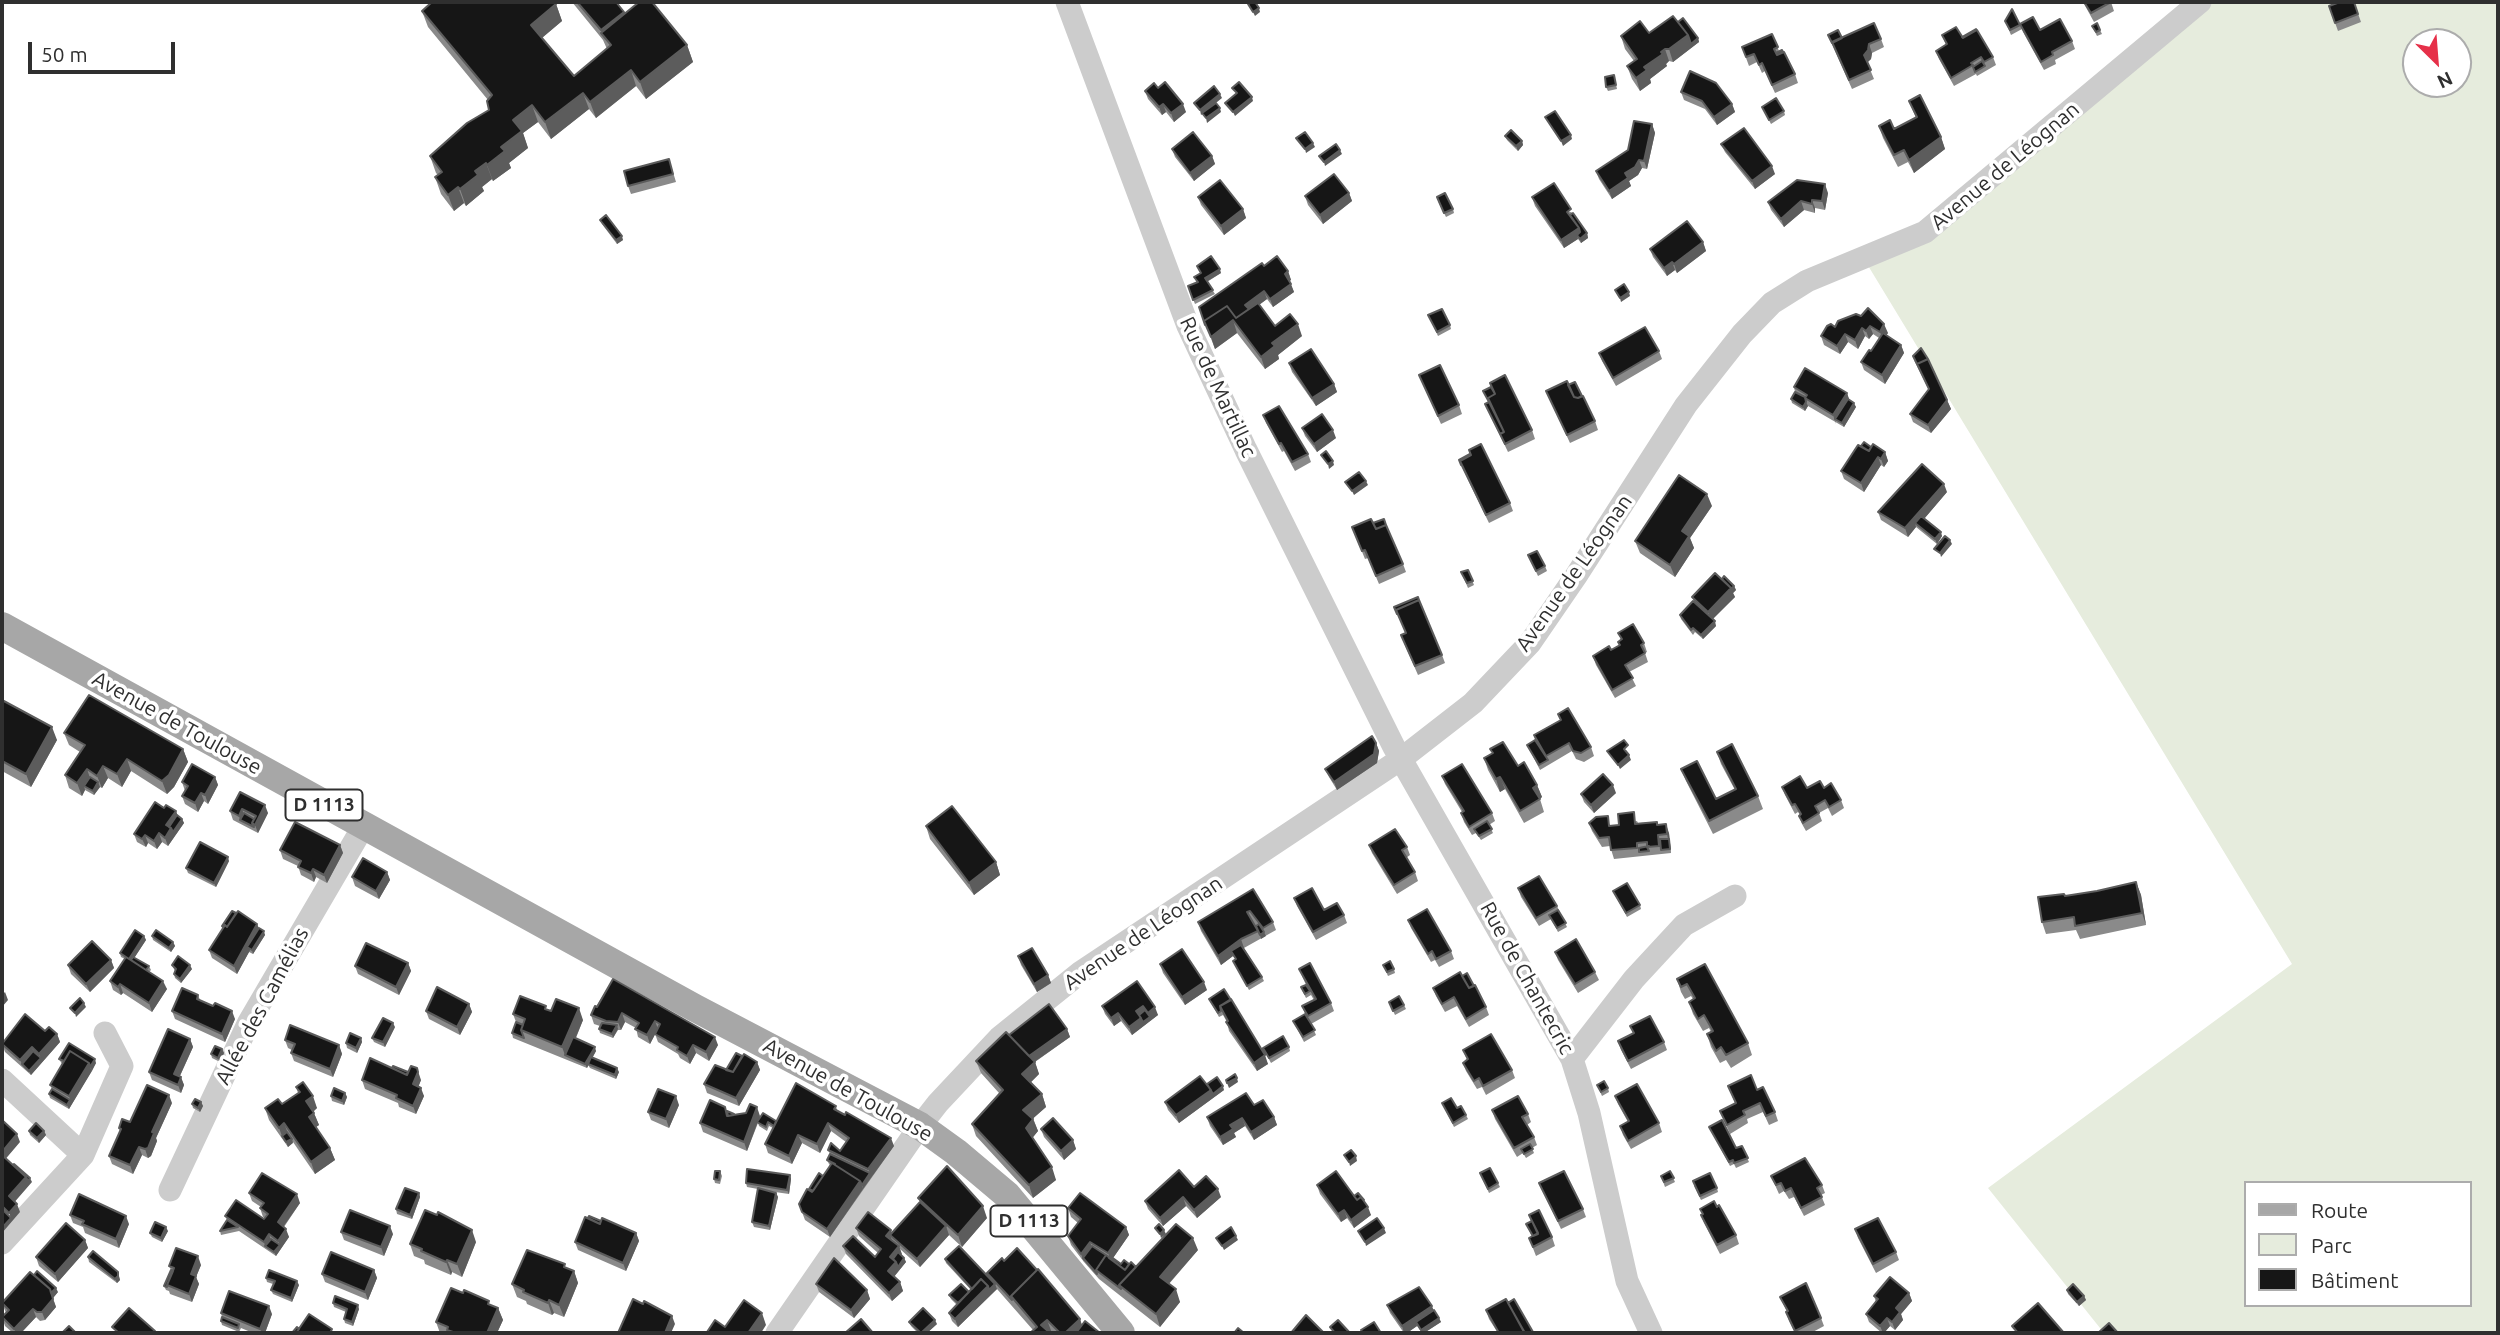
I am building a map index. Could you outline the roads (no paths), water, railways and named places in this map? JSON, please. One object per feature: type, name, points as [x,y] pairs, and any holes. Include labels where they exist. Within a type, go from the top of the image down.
[{"type":"main road","name":"Avenue de Toulouse","points":[[2,626],[647,982],[920,1126],[1007,1195],[1121,1333]]},
{"type":"street","name":"Rue de Martillac","points":[[1067,2],[1188,326],[1246,450],[1401,759]]},
{"type":"street","name":"Avenue de Léognan","points":[[777,1333],[920,1126],[999,1038],[1081,972],[1401,759],[1473,703],[1530,643],[1686,405],[1742,334],[1772,303],[1807,281],[1925,232],[2200,2]]},
{"type":"street","name":"Rue de Chantecric","points":[[1401,759],[1572,1059],[1589,1113],[1627,1281],[1651,1333]]},
{"type":"street","name":"Allée des Camélias","points":[[170,1190],[249,1022],[363,827]]},
{"type":"street","points":[[1572,1059],[1634,979],[1684,925],[1735,896]]},
{"type":"street","points":[[2,1243],[83,1155],[122,1066],[105,1033]]},
{"type":"street","points":[[2,1080],[83,1155]]}]
